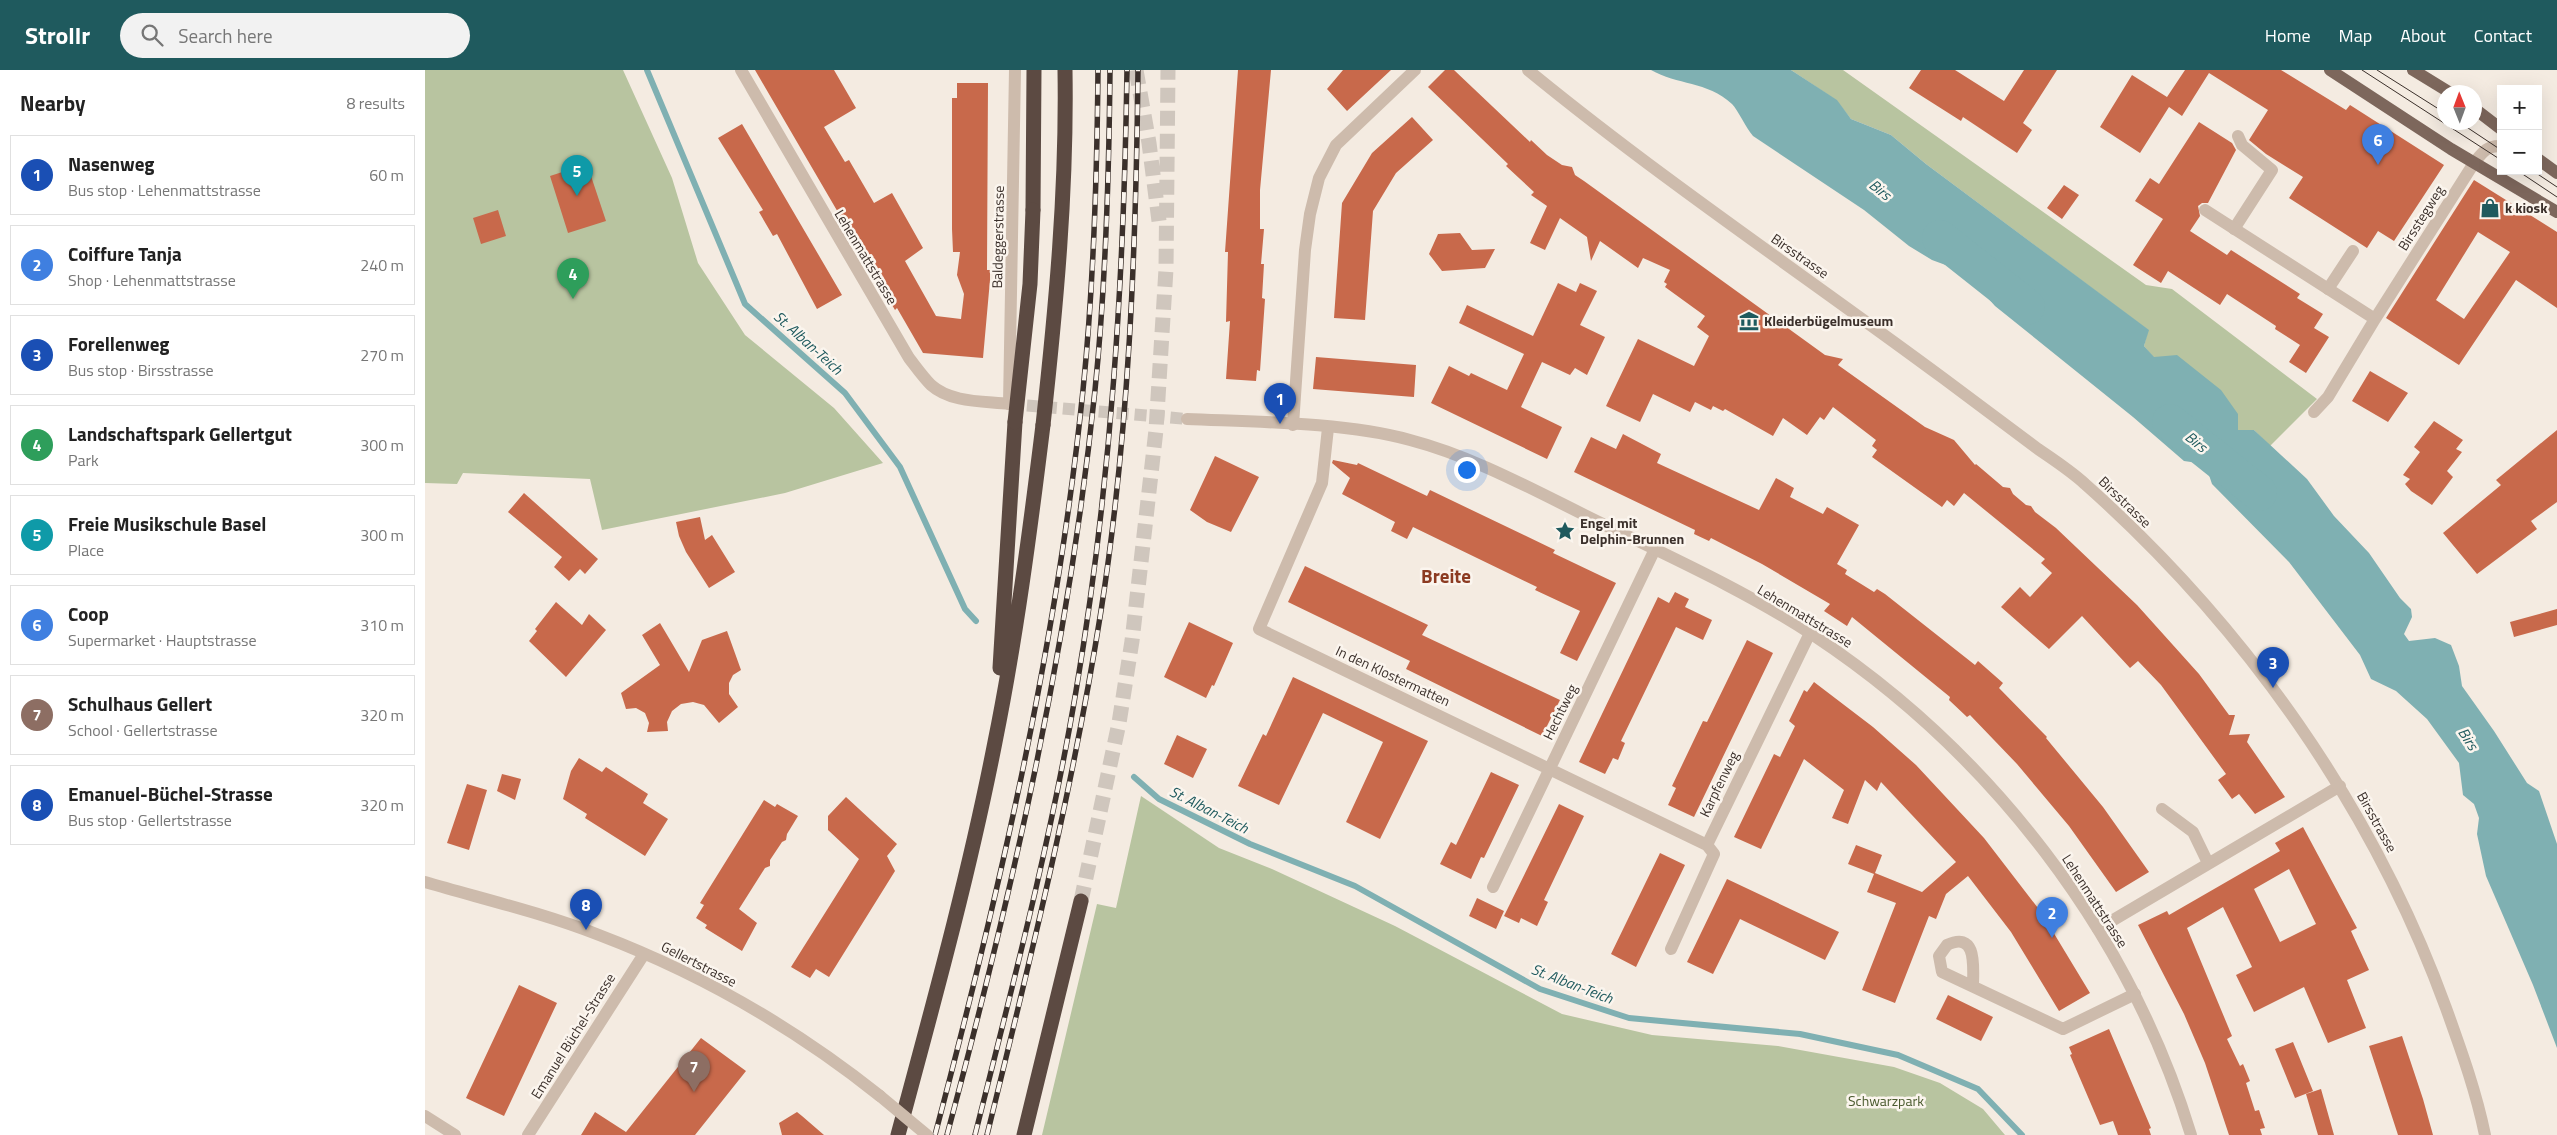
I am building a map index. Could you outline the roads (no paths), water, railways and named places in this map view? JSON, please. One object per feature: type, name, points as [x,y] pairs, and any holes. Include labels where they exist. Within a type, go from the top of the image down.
[{"type":"highway","points":[[996,741],[1011,458],[1030,284],[1033,210],[1034,70]]},
{"type":"highway","points":[[898,1135],[975,840],[996,741],[1019,602],[1043,425],[1060,249],[1065,136],[1065,70]]},
{"type":"highway","points":[[1024,1135],[1081,901]]},
{"type":"main road","points":[[2330,70],[2474,163],[2557,212]]},
{"type":"main road","points":[[2413,70],[2438,85]]},
{"type":"main road","points":[[2482,114],[2497,126]]},
{"type":"main road","points":[[2542,162],[2557,173]]},
{"type":"street","name":"Lehenmattstrasse","points":[[741,70],[909,358],[932,386],[943,393],[956,398],[1009,404]]},
{"type":"street","name":"Baldeggerstrasse","points":[[1009,404],[1015,70]]},
{"type":"street","points":[[1293,425],[1305,250],[1310,214],[1319,178],[1336,145],[1415,70]]},
{"type":"street","name":"Birsstrasse","points":[[1528,70],[1597,126],[1705,207],[1859,315],[2084,483],[2166,563],[2257,665],[2340,786],[2382,862],[2427,956],[2475,1089],[2485,1135]]},
{"type":"street","points":[[2234,229],[2272,170],[2242,145],[2238,136]]},
{"type":"street","name":"Birsstegweg","points":[[2314,412],[2328,398],[2375,319],[2474,163],[2485,150],[2497,146]]},
{"type":"street","points":[[2205,210],[2375,319]]},
{"type":"street","points":[[2328,289],[2353,251]]},
{"type":"street","name":"Lehenmattstrasse","points":[[1187,419],[1328,428],[1408,439],[1437,448],[1490,470],[1655,550],[1810,633],[1889,689],[1979,774],[2029,831],[2098,928],[2135,994],[2167,1067],[2191,1135]]},
{"type":"street","name":"In den Klostermatten","points":[[1328,428],[1322,483],[1259,629],[1549,767],[1707,845]]},
{"type":"street","name":"Hechtweg","points":[[1493,887],[1549,767],[1655,550]]},
{"type":"street","name":"Karpfenweg","points":[[1671,949],[1714,854],[1707,845],[1810,633]]},
{"type":"street","points":[[2098,928],[2340,786]]},
{"type":"street","points":[[2162,809],[2193,832],[2207,863]]},
{"type":"street","name":"Gellertstrasse","points":[[425,882],[586,930],[644,954],[753,1009],[810,1045],[880,1096],[927,1135]]},
{"type":"street","name":"Emanuel Büchel-Strasse","points":[[529,1135],[644,954]]},
{"type":"street","points":[[1973,986],[2063,1029],[2135,994]]},
{"type":"street","points":[[425,1116],[455,1135]]},
{"type":"water","points":[[1651,70],[1791,70],[1837,100],[1851,119],[1891,135],[1926,164],[2149,330],[2144,346],[2154,357],[2177,355],[2221,390],[2238,414],[2238,430],[2254,430],[2307,479],[2334,516],[2369,553],[2400,598],[2411,609],[2412,617],[2404,634],[2409,641],[2435,638],[2451,645],[2459,666],[2462,686],[2494,731],[2527,783],[2539,791],[2557,844],[2557,1048],[2533,985],[2486,876],[2477,834],[2479,818],[2474,804],[2463,795],[2459,763],[2427,719],[2396,691],[2371,679],[2360,655],[2289,562],[2212,484],[2209,475],[2225,453],[2216,448],[2198,463],[2184,461],[2133,417],[1995,306],[1979,288],[1997,267],[1991,257],[1970,274],[1932,260],[1909,246],[1864,210],[1753,136],[1732,104],[1722,97],[1702,87],[1661,75]]},
{"type":"waterway","name":"St. Alban-Teich","points":[[647,70],[745,304],[845,393],[900,467],[965,609],[976,621]]},
{"type":"waterway","name":"Birs","points":[[1940,238],[2027,307]]},
{"type":"waterway","name":"Birs","points":[[2170,422],[2259,493]]},
{"type":"waterway","name":"St. Alban-Teich","points":[[1134,777],[1159,799],[1250,844],[1355,886],[1540,989],[1629,1018],[1800,1034],[1898,1055],[1978,1089],[2022,1135]]},
{"type":"tunnel","points":[[1136,70],[1149,143],[1159,221]]},
{"type":"tunnel","points":[[1081,901],[1119,723],[1132,641],[1156,430],[1166,269],[1168,70]]},
{"type":"tunnel","points":[[1009,404],[1187,419]]},
{"type":"tram line","points":[[2362,70],[2497,157]]},
{"type":"tram line","points":[[2377,70],[2437,108]]},
{"type":"tram line","points":[[2471,130],[2497,147]]},
{"type":"tram line","points":[[2524,175],[2557,197]]},
{"type":"tram line","points":[[2539,175],[2557,187]]},
{"type":"railway","points":[[935,1135],[1004,858],[1024,766],[1058,579],[1072,485],[1087,350],[1094,230],[1098,70]]},
{"type":"railway","points":[[947,1135],[1016,858],[1036,766],[1070,579],[1084,485],[1099,350],[1106,230],[1110,70]]},
{"type":"railway","points":[[975,1135],[1017,969],[1055,803],[1088,614],[1107,459],[1114,382],[1123,226],[1127,70]]},
{"type":"railway","points":[[987,1135],[1035,939],[1064,809],[1090,677],[1111,544],[1124,409],[1133,274],[1138,70]]},
{"type":"place","name":"Coop","points":[[2378,165]]},
{"type":"place","name":"Freie Musikschule Basel","points":[[577,196]]},
{"type":"place","name":"k kiosk","points":[[2490,208]]},
{"type":"place","name":"Landschaftspark Gellertgut","points":[[573,299]]},
{"type":"place","name":"Kleiderbügelmuseum","points":[[1749,321]]},
{"type":"place","name":"Nasenweg","points":[[1280,424]]},
{"type":"place","name":"Engel mit Delphin-Brunnen","points":[[1565,531]]},
{"type":"place","name":"Forellenweg","points":[[2273,688]]},
{"type":"place","name":"Emanuel-Büchel-Strasse","points":[[586,930]]},
{"type":"place","name":"Coiffure Tanja","points":[[2052,938]]},
{"type":"place","name":"Schulhaus Gellert","points":[[694,1092]]},
{"type":"district","name":"Breite","points":[[1446,576]]},
{"type":"park label","name":"Schwarzpark","points":[[1886,1101]]}]
